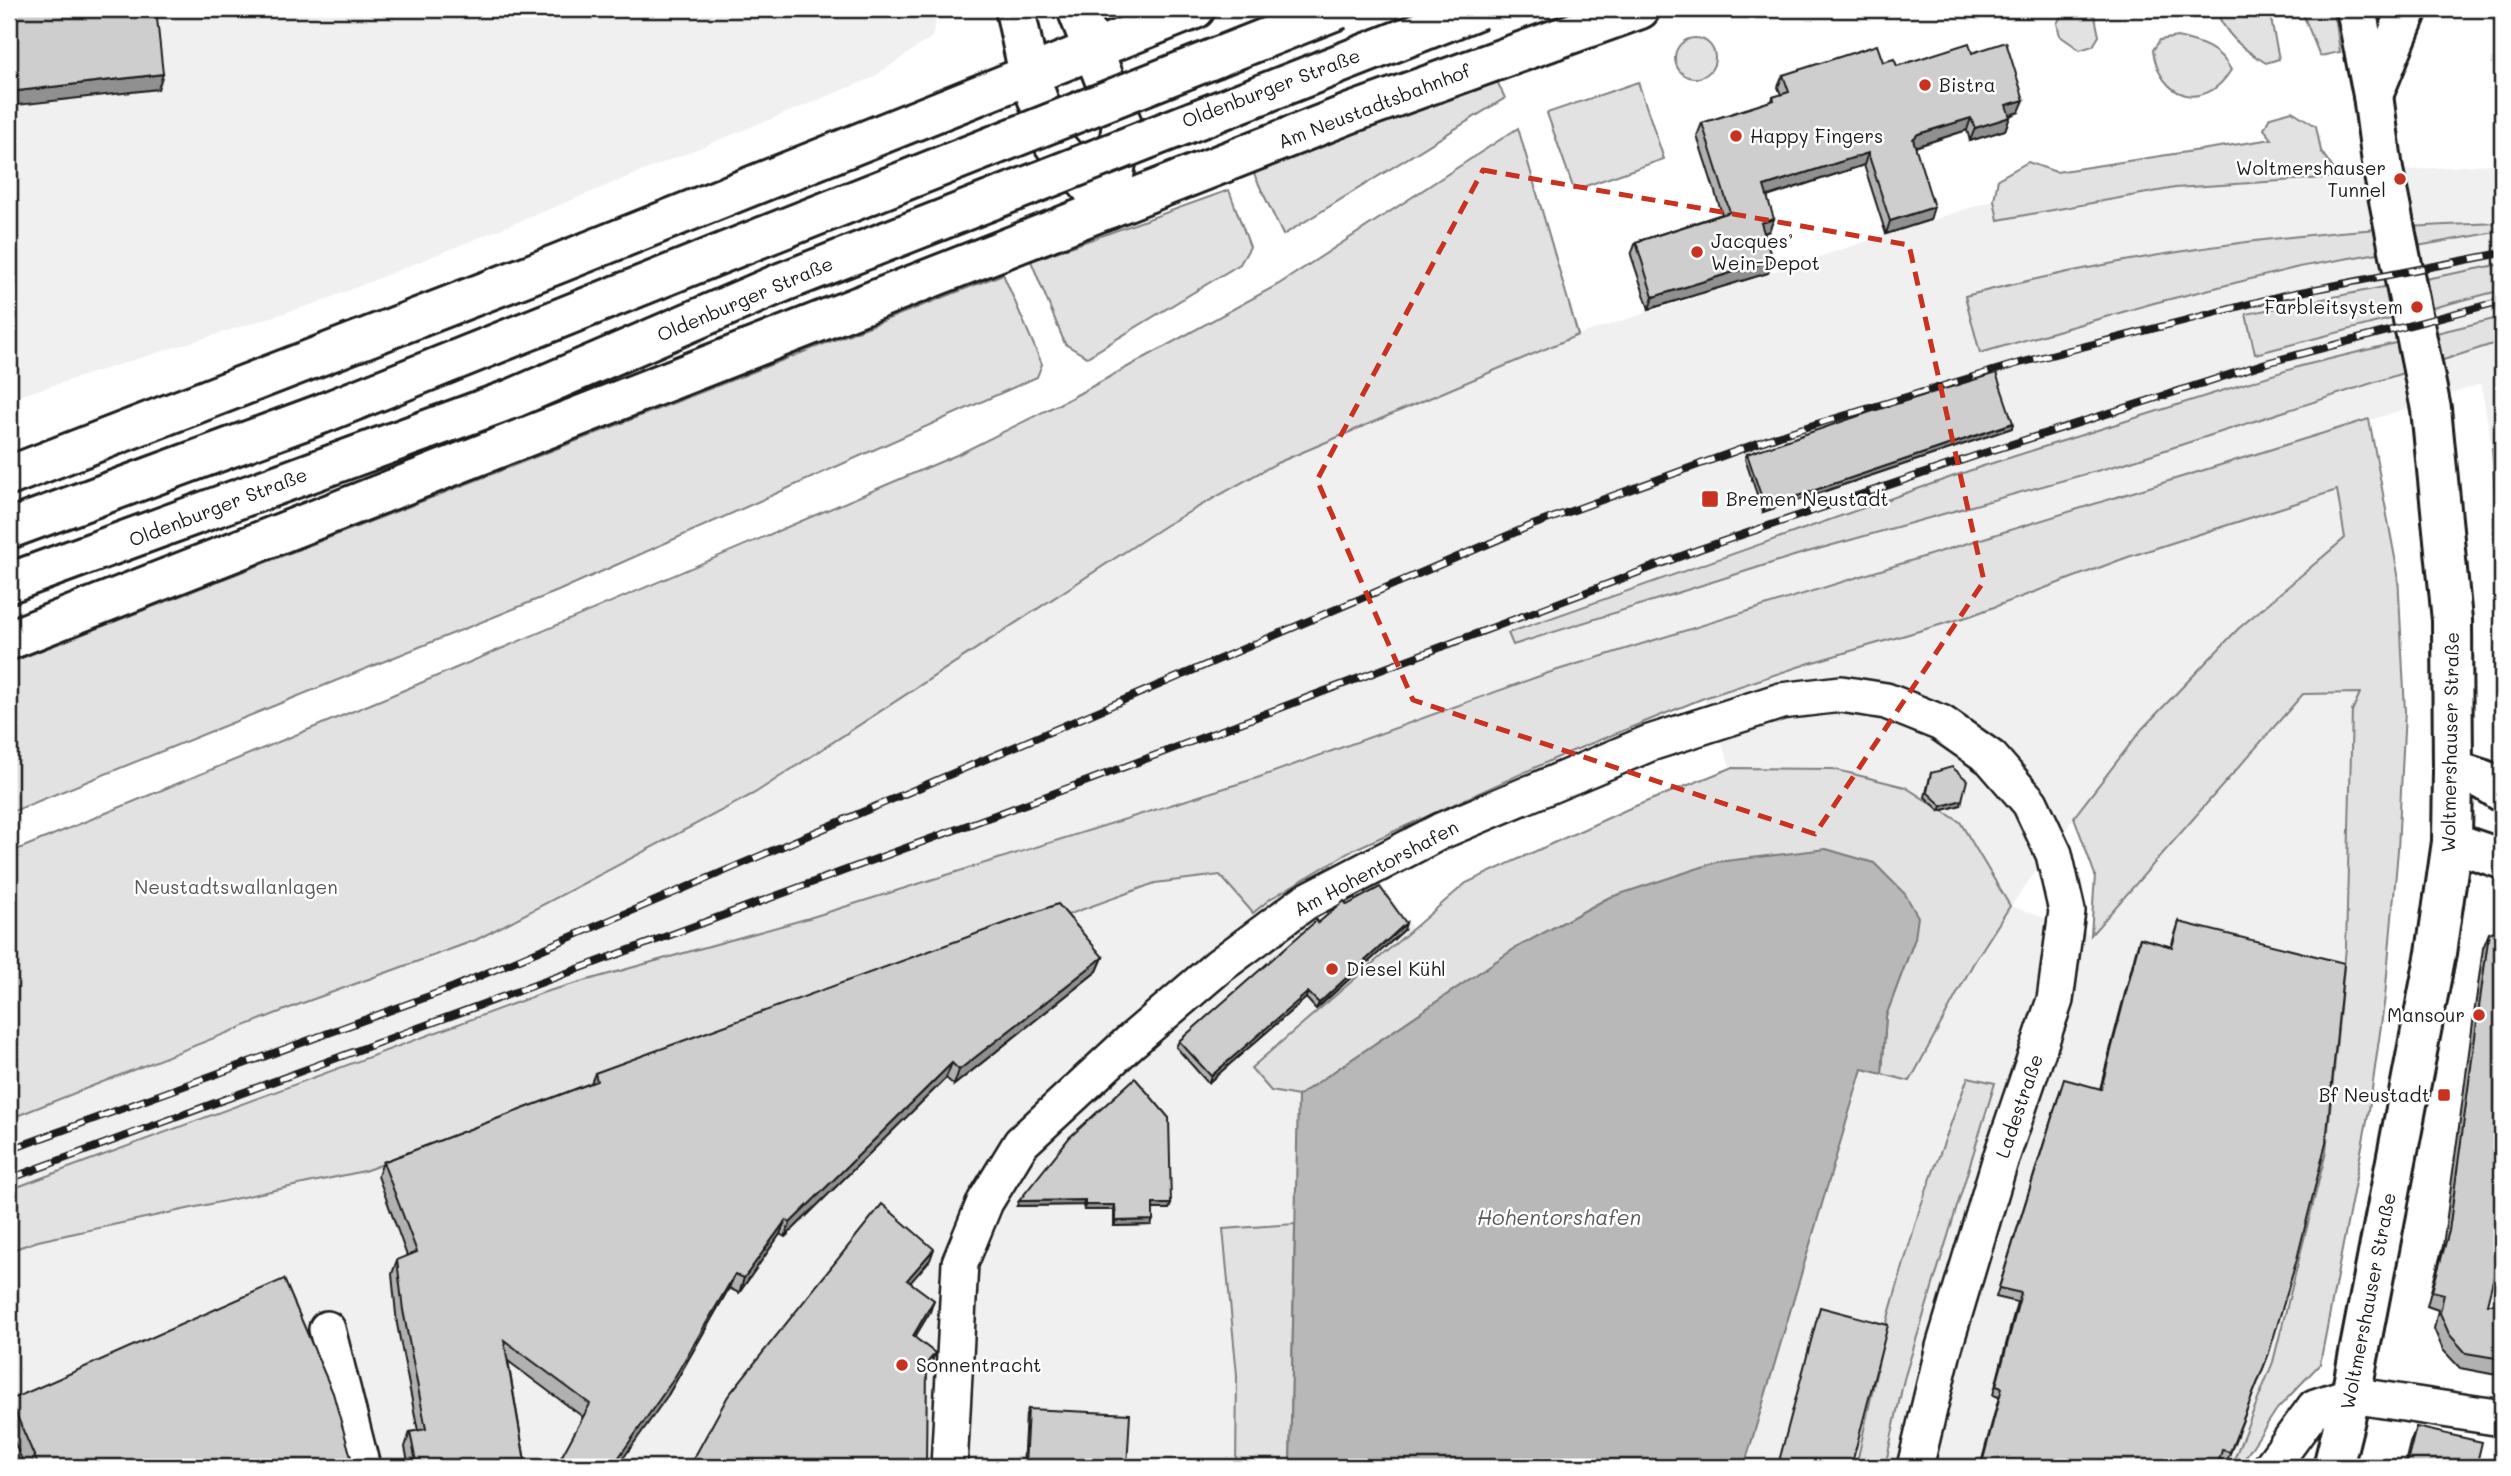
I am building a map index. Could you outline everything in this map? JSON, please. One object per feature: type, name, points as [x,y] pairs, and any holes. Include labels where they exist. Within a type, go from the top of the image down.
[{"type":"main road","points":[[1015,9],[1029,75],[1054,144],[1110,208]]},
{"type":"main road","points":[[1077,9],[1122,124],[1110,208]]},
{"type":"main road","points":[[9,476],[557,264],[1094,47],[1195,9]]},
{"type":"main road","points":[[9,529],[321,414],[1339,9]]},
{"type":"main road","name":"Oldenburger Straße","points":[[9,583],[514,398],[783,282],[1340,61],[1479,9]]},
{"type":"main road","name":"Am Neustadtsbahnhof","points":[[9,640],[1351,113],[1640,9]]},
{"type":"main road","name":"Woltmershauser Straße","points":[[2333,1467],[2351,1395],[2436,953],[2452,842],[2452,620],[2431,410],[2383,170],[2374,95],[2356,9]]},
{"type":"main road","name":"Woltmershauser Straße","points":[[2374,95],[2407,9]]},
{"type":"main road","points":[[2453,770],[2484,780],[2502,792]]},
{"type":"main road","points":[[2452,842],[2502,859]]},
{"type":"street","name":"Am Hohentorshafen","points":[[949,1467],[960,1263],[985,1202],[1021,1143],[1209,975],[1306,902],[1453,826],[1650,743],[1781,701],[1841,694],[1886,701],[1941,723],[1991,758]]},
{"type":"street","name":"Ladestraße","points":[[1915,1467],[1944,1347],[1972,1254],[2056,1000],[2066,936],[2067,911],[2054,855],[2031,803],[1991,758]]},
{"type":"street","points":[[327,1329],[362,1467]]},
{"type":"street","points":[[2271,1467],[2315,1407],[2351,1395],[2502,1418]]},
{"type":"highlighted area","points":[[1483,170],[1909,245],[1984,581],[1815,834],[1413,700],[1317,480]]},
{"type":"shaded area","points":[[9,9],[939,9],[932,37],[872,78],[320,302],[9,399]]},
{"type":"shaded area","points":[[2502,163],[2502,596],[2492,448],[2481,384],[2328,434],[2345,538],[2238,629],[2142,729],[2101,780],[2011,906],[2092,935],[2303,694],[2360,692],[2346,947],[2326,1152],[2273,1362],[2231,1467],[1744,1467],[1862,1069],[1910,1081],[1973,964],[2010,906],[1833,769],[1731,768],[1704,698],[1565,754],[1356,849],[1412,928],[1251,1068],[1271,1091],[1298,1096],[1295,1224],[1223,1229],[1237,1375],[1236,1467],[9,1467],[9,1101],[1209,466],[1578,335],[1994,200],[1999,220],[2175,188]]},
{"type":"green space","points":[[2066,9],[2086,9],[2095,17],[2099,36],[2093,46],[2080,50],[2060,36],[2057,23]]},
{"type":"green space","points":[[2215,9],[2269,9],[2279,59],[2266,63],[2249,52],[2230,34]]},
{"type":"green space","points":[[2301,9],[2331,10],[2336,22],[2340,52],[2320,56]]},
{"type":"green space","points":[[2177,37],[2201,44],[2221,56],[2231,70],[2220,84],[2196,96],[2173,89],[2164,80],[2153,50],[2160,40]]},
{"type":"green space","points":[[1695,38],[1703,39],[1709,44],[1714,50],[1714,66],[1709,72],[1703,77],[1695,78],[1687,77],[1681,72],[1676,66],[1675,58],[1676,50],[1681,44],[1687,39]]},
{"type":"green space","points":[[1496,79],[1505,98],[1283,235],[1253,172]]},
{"type":"green space","points":[[1638,82],[1664,159],[1574,190],[1547,113]]},
{"type":"green space","points":[[2292,111],[2316,126],[2321,151],[2339,177],[2175,188],[1998,220],[1994,200],[1998,179],[2028,162],[2056,172],[2272,139],[2264,129],[2270,117]]},
{"type":"green space","name":"Neustadtswallanlagen","points":[[1518,128],[1578,335],[1277,463],[1166,525],[755,793],[476,940],[300,1004],[9,1119],[9,853],[390,696],[959,454],[1071,398],[1279,284]]},
{"type":"green space","points":[[1229,190],[1250,247],[1240,264],[1087,357],[1065,344],[1031,261]]},
{"type":"green space","points":[[2502,223],[2502,231],[2299,267],[2154,303],[1980,353],[1965,296],[2097,266],[2231,244],[2366,230]]},
{"type":"green space","points":[[2502,264],[2502,290],[2255,354],[2246,314]]},
{"type":"green space","points":[[1003,274],[1042,364],[1037,377],[558,591],[9,813],[9,663]]},
{"type":"green space","points":[[2502,317],[2502,341],[2125,463],[1797,555],[1513,645],[1508,633],[1980,467],[2301,366]]},
{"type":"green space","points":[[2369,419],[2398,574],[2405,711],[2398,850],[2385,997],[2369,1110],[2320,1364],[2277,1409],[2239,1467],[2231,1467],[2273,1362],[2326,1152],[2346,947],[2352,711],[2360,693],[2303,694],[2091,935],[2095,875],[2074,817],[2142,729],[2238,629],[2345,538],[2337,490],[2128,557],[1970,616],[1810,663],[1704,698],[1565,754],[1355,849],[1270,899],[1253,913],[1220,875],[1155,883],[364,1171],[38,1241],[9,1251],[9,1190],[545,992],[809,918],[1257,778],[1548,673]]},
{"type":"green space","points":[[2502,443],[2502,596],[2492,448]]},
{"type":"green space","points":[[1731,768],[1833,769],[1905,787],[1960,822],[2010,906],[1973,964],[1910,1081],[1882,1074],[1886,1016],[1915,938],[1608,898],[1514,949],[1298,1096],[1271,1091],[1251,1068],[1466,883],[1628,809]]},
{"type":"green space","points":[[1968,1077],[1995,1083],[1904,1379],[1885,1467],[1856,1467],[1888,1318],[1920,1208]]},
{"type":"green space","points":[[1295,1224],[1290,1467],[1236,1467],[1237,1375],[1223,1229]]},
{"type":"water","name":"Hohentorshafen","points":[[1826,849],[1874,863],[1905,894],[1918,917],[1915,938],[1886,1016],[1882,1074],[1862,1069],[1744,1467],[1290,1467],[1298,1096],[1514,949],[1608,898],[1717,862]]},
{"type":"building","points":[[9,9],[156,9],[163,74],[9,92]]},
{"type":"building","points":[[2006,42],[2024,100],[2006,105],[2010,117],[1975,128],[1971,118],[1918,134],[1913,139],[1934,207],[1890,221],[1868,153],[1764,186],[1774,219],[1761,223],[1772,260],[1653,297],[1636,242],[1730,212],[1702,123],[1774,100],[1773,97],[1789,92],[1783,75],[1877,45],[1883,62],[1894,59],[1897,66],[1969,43],[1972,53]]},
{"type":"building","points":[[1996,373],[2013,423],[1765,507],[1747,454]]},
{"type":"building","points":[[1952,767],[1967,780],[1962,800],[1942,806],[1927,792],[1931,773]]},
{"type":"building","points":[[1380,887],[1406,923],[1319,1003],[1308,992],[1211,1076],[1179,1041],[1317,920],[1318,923],[1344,901],[1347,905]]},
{"type":"building","points":[[1058,904],[1103,957],[959,1070],[952,1063],[790,1223],[786,1220],[744,1278],[735,1274],[673,1380],[612,1467],[556,1467],[590,1404],[504,1340],[526,1467],[417,1467],[410,1432],[426,1429],[403,1310],[397,1260],[417,1252],[383,1162],[597,1081],[595,1073]]},
{"type":"building","points":[[2179,922],[2344,963],[2326,1143],[2297,1259],[2269,1353],[2230,1452],[2222,1450],[2217,1467],[1981,1467],[2002,1388],[1996,1386],[2021,1293],[1999,1288],[2064,1079],[2101,1089],[2140,938],[2172,947]]},
{"type":"building","points":[[2502,928],[2502,1244],[2487,1304],[2502,1304],[2502,1359],[2466,1353],[2449,1334],[2440,1313],[2444,1294],[2432,1291],[2449,1231],[2489,933]]},
{"type":"building","points":[[1135,1078],[1169,1118],[1171,1204],[1153,1204],[1153,1220],[1116,1221],[1115,1205],[1085,1205],[1085,1200],[1019,1201],[1070,1137]]},
{"type":"building","points":[[882,1204],[934,1249],[907,1280],[934,1300],[913,1336],[935,1353],[927,1363],[926,1467],[689,1467],[728,1396]]},
{"type":"building","points":[[284,1279],[333,1393],[352,1461],[337,1467],[39,1467],[10,1400]]},
{"type":"building","points":[[1820,1307],[1888,1325],[1851,1467],[1786,1467],[1778,1465]]},
{"type":"building","points":[[1028,1409],[1130,1414],[1127,1467],[1025,1467]]},
{"type":"building","points":[[2416,1427],[2482,1442],[2476,1467],[2406,1467]]},
{"type":"railway","points":[[9,1150],[454,987],[1530,526],[1780,435],[2016,364],[2280,296],[2502,253]]},
{"type":"railway","points":[[9,1179],[1090,780],[1700,549],[1984,453],[2266,363],[2502,301]]},
{"type":"place","name":"Bistra","points":[[1925,85]]},
{"type":"place","name":"Happy Fingers","points":[[1736,136]]},
{"type":"place","name":"Woltmershauser Tunnel","points":[[2400,179]]},
{"type":"place","name":"Jacques’ Wein-Depot","points":[[1697,252]]},
{"type":"place","name":"Farbleitsystem","points":[[2417,307]]},
{"type":"place","name":"Bremen Neustadt","points":[[1710,499]]},
{"type":"place","name":"Diesel Kühl","points":[[1332,969]]},
{"type":"place","name":"Mansour","points":[[2479,1015]]},
{"type":"place","name":"Bf Neustadt","points":[[2444,1095]]},
{"type":"place","name":"Sonnentracht","points":[[902,1365]]}]
